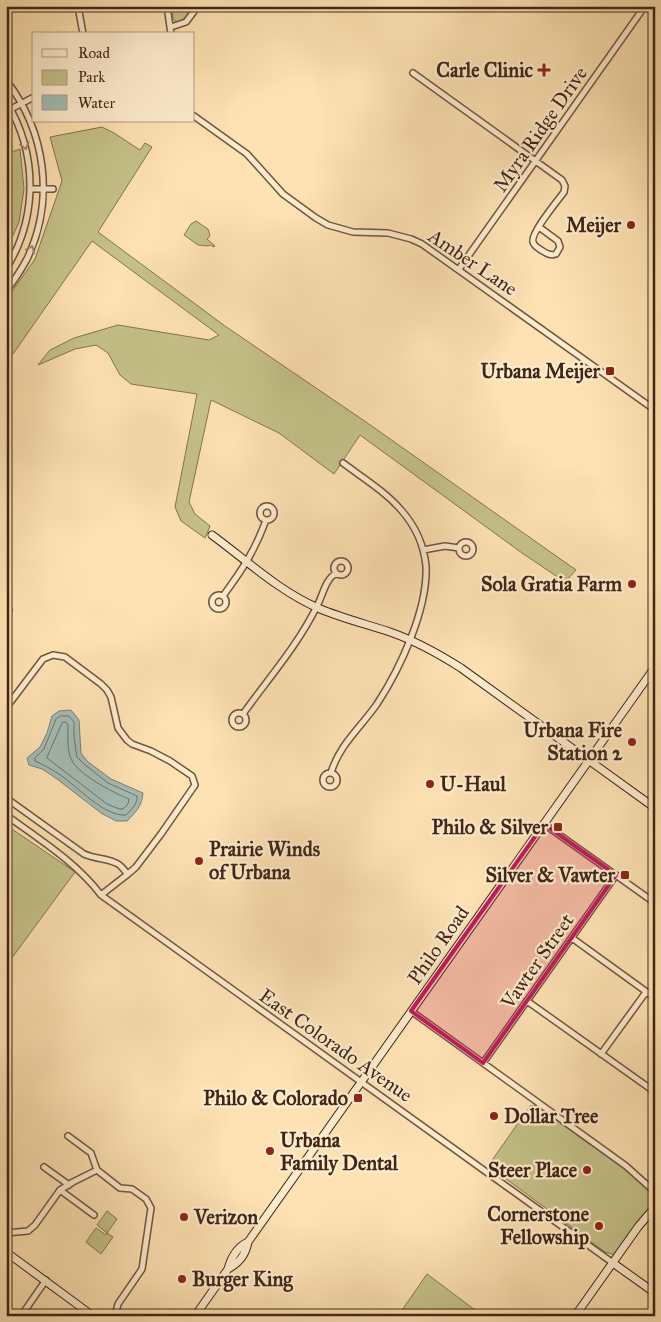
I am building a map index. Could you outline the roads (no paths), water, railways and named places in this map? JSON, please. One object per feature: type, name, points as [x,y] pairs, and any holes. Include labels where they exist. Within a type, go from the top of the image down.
[{"type":"street","points":[[78,6],[82,32]]},
{"type":"street","points":[[167,6],[171,31],[186,22],[198,6]]},
{"type":"street","name":"Myra Ridge Drive","points":[[459,269],[645,6]]},
{"type":"street","points":[[413,73],[562,180],[566,186],[564,192],[539,227],[534,234],[533,243],[547,254],[556,254],[560,247],[558,241],[539,227]]},
{"type":"street","points":[[6,80],[22,103],[37,141],[41,156],[44,189],[41,214],[32,246],[20,271],[6,292]]},
{"type":"street","points":[[11,109],[32,97]]},
{"type":"street","points":[[6,102],[11,109],[26,147],[31,189],[29,209],[22,236],[6,269]]},
{"type":"street","name":"Amber Lane","points":[[195,117],[251,158],[283,194],[316,218],[336,228],[353,232],[388,234],[411,239],[430,248],[655,410]]},
{"type":"street","points":[[31,189],[53,189]]},
{"type":"street","points":[[331,773],[340,750],[371,712],[382,695],[410,640],[425,584],[426,564],[417,533],[403,512],[343,463]]},
{"type":"street","points":[[223,596],[248,562],[259,541],[266,520]]},
{"type":"street","points":[[212,535],[290,593],[316,608],[410,640],[461,668],[655,808]]},
{"type":"street","points":[[423,550],[445,546],[459,548]]},
{"type":"street","points":[[243,714],[300,634],[316,608],[329,580],[336,573]]},
{"type":"street","points":[[6,708],[43,659],[59,655],[65,657],[102,684],[111,697],[118,728],[127,740],[139,748],[162,756],[192,776],[195,788],[136,867],[102,895]]},
{"type":"street","name":"Philo Road","points":[[195,1316],[228,1269],[236,1264],[246,1250],[248,1242],[655,667]]},
{"type":"street","points":[[6,798],[84,854],[116,863],[128,874]]},
{"type":"street","name":"East Colorado Avenue","points":[[6,815],[70,862],[102,895],[655,1293]]},
{"type":"street","points":[[544,824],[655,903]]},
{"type":"street","name":"Vawter Street","points":[[483,1063],[616,875]]},
{"type":"street","points":[[572,938],[655,998]]},
{"type":"street","points":[[601,1054],[646,992]]},
{"type":"street","points":[[527,1001],[655,1092]]},
{"type":"street","points":[[411,1011],[626,1166],[655,1192]]},
{"type":"street","points":[[68,1136],[91,1153],[97,1170],[120,1188],[132,1189],[146,1199],[151,1208],[142,1268],[118,1304],[115,1316]]},
{"type":"street","points":[[44,1167],[69,1185]]},
{"type":"street","points":[[6,1233],[28,1231],[35,1225],[60,1190],[97,1170]]},
{"type":"street","points":[[60,1190],[94,1215]]},
{"type":"street","points":[[575,1316],[638,1227],[655,1207]]},
{"type":"street","points":[[6,1252],[93,1316]]},
{"type":"street","points":[[21,1316],[46,1280]]},
{"type":"water","points":[[71,710],[79,720],[81,753],[87,761],[111,779],[143,793],[138,809],[127,821],[116,821],[101,813],[42,769],[29,765],[27,758],[40,747],[52,716],[59,711]]},
{"type":"place","name":"Carle Clinic","points":[[544,70]]},
{"type":"place","name":"Meijer","points":[[631,225]]},
{"type":"place","name":"Urbana Meijer","points":[[610,371]]},
{"type":"place","name":"Sola Gratia Farm","points":[[632,584]]},
{"type":"place","name":"Urbana Fire Station 2","points":[[632,742]]},
{"type":"place","name":"U-Haul","points":[[430,784]]},
{"type":"place","name":"Philo & Silver","points":[[558,827]]},
{"type":"place","name":"Prairie Winds of Urbana","points":[[199,861]]},
{"type":"place","name":"Silver & Vawter","points":[[625,875]]},
{"type":"place","name":"Philo & Colorado","points":[[358,1098]]},
{"type":"place","name":"Dollar Tree","points":[[494,1116]]},
{"type":"place","name":"Urbana Family Dental","points":[[270,1151]]},
{"type":"place","name":"Steer Place","points":[[587,1170]]},
{"type":"place","name":"Verizon","points":[[184,1217]]},
{"type":"place","name":"Cornerstone Fellowship","points":[[599,1226]]},
{"type":"place","name":"Burger King","points":[[182,1279]]}]
